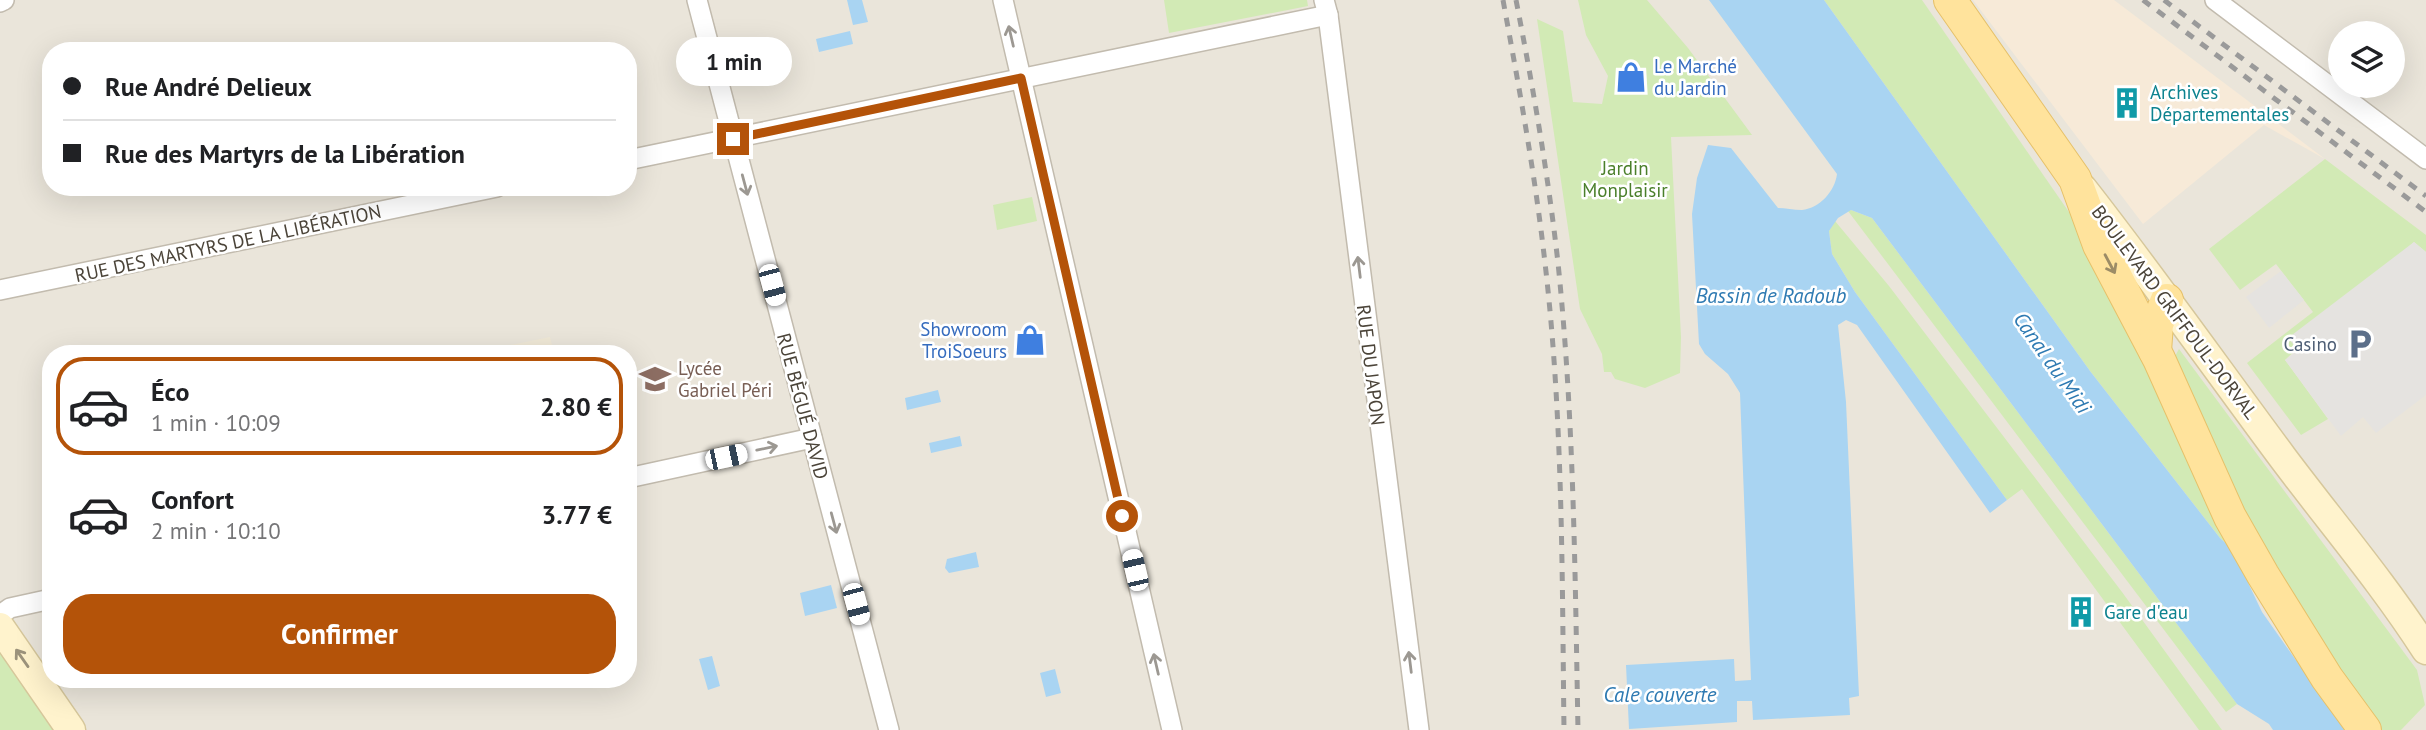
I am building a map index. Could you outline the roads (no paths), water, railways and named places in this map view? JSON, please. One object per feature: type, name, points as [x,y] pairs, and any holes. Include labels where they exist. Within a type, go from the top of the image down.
[{"type":"main road","name":"BOULEVARD GRIFFOUL-DORVAL","points":[[1951,0],[2075,178],[2139,260],[2277,450],[2416,627],[2426,650]]},
{"type":"main road","points":[[2075,178],[2099,245],[2155,351],[2230,517],[2327,678],[2365,730]]},
{"type":"main road","points":[[2155,351],[2157,324],[2166,300]]},
{"type":"main road","points":[[0,627],[42,688]]},
{"type":"main road","points":[[42,688],[71,730]]},
{"type":"street","name":"RUE BÈGUÉ DAVID","points":[[697,0],[889,730]]},
{"type":"street","points":[[1003,0],[1172,730]]},
{"type":"street","points":[[2215,0],[2426,159]]},
{"type":"street","points":[[637,158],[1021,78],[1326,7]]},
{"type":"street","name":"RUE DU JAPON","points":[[1326,7],[1419,730]]},
{"type":"street","name":"RUE DES MARTYRS DE LA LIBÉRATION","points":[[0,290],[454,196]]},
{"type":"street","points":[[637,476],[812,438]]},
{"type":"street","points":[[0,615],[10,608],[42,601]]},
{"type":"water","points":[[847,0],[862,0],[868,22],[853,25]]},
{"type":"water","points":[[1709,0],[1824,0],[2090,371],[2220,538],[2232,549],[2262,612],[2345,730],[2273,730],[2269,724],[2237,704],[1872,218],[1851,210],[1838,218],[1829,231],[1832,254],[1855,292],[2007,500],[1990,513],[1857,325],[1846,320],[1838,325],[1846,402],[1859,696],[1849,698],[1850,715],[1753,720],[1752,701],[1737,701],[1737,722],[1629,729],[1626,665],[1734,659],[1735,681],[1751,680],[1740,393],[1728,374],[1705,354],[1699,344],[1692,214],[1697,178],[1708,145],[1731,148],[1778,208],[1802,210],[1815,206],[1830,192],[1837,174]]},
{"type":"water","points":[[850,31],[853,44],[819,52],[816,39]]},
{"type":"water","points":[[938,390],[941,402],[907,410],[905,398]]},
{"type":"water","points":[[960,436],[962,446],[931,453],[929,443]]},
{"type":"water","points":[[976,552],[979,567],[949,573],[945,568],[947,559]]},
{"type":"water","points":[[831,585],[837,608],[805,616],[800,593]]},
{"type":"water","points":[[712,656],[720,686],[708,690],[699,659]]},
{"type":"water","points":[[1055,669],[1061,693],[1046,697],[1040,673]]},
{"type":"railway","points":[[1503,0],[1536,197],[1551,321],[1560,496],[1564,730]]},
{"type":"railway","points":[[1516,0],[1545,164],[1563,321],[1573,496],[1578,730]]},
{"type":"railway","points":[[2143,0],[2426,212]]},
{"type":"railway","points":[[2164,0],[2426,196]]},
{"type":"place","name":"Le Marché du Jardin","points":[[1631,77]]},
{"type":"place","name":"Archives Départementales","points":[[2127,103]]},
{"type":"place","name":"Showroom TroiSoeurs","points":[[1030,340]]},
{"type":"place","name":"Casino","points":[[2360,344]]},
{"type":"place","name":"Lycée Gabriel Péri","points":[[655,379]]},
{"type":"place","name":"Gare d'eau","points":[[2081,612]]},
{"type":"park label","name":"Jardin Monplaisir","points":[[1625,179]]},
{"type":"water label","name":"Bassin de Radoub","points":[[1771,296]]},
{"type":"water label","name":"Canal du Midi","points":[[2052,363]]},
{"type":"water label","name":"Cale couverte","points":[[1660,695]]}]
